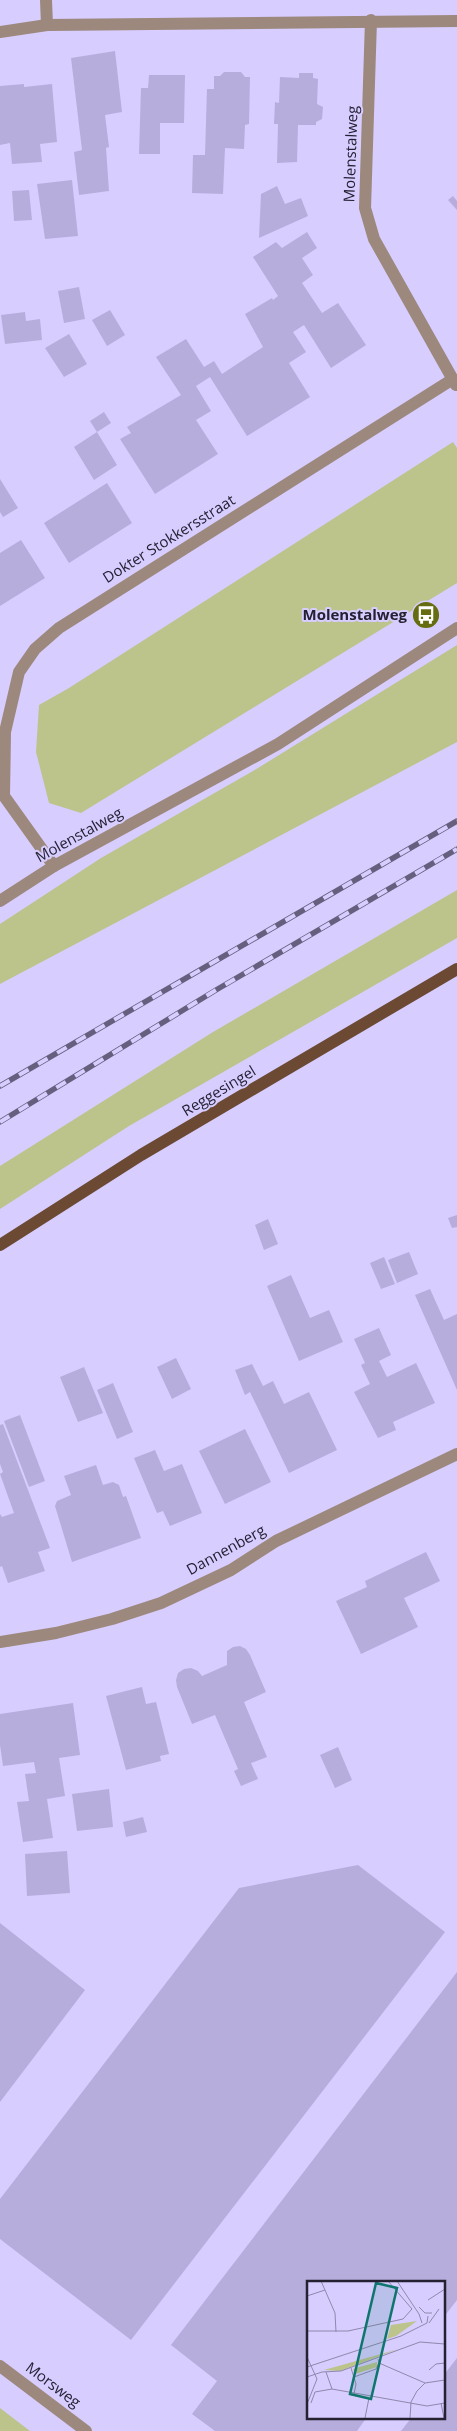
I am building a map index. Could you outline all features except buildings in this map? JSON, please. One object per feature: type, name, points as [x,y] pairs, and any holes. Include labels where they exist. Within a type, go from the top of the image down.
[{"type":"main road","name":"Reggesingel","points":[[0,1244],[150,1150],[457,969]]},
{"type":"street","points":[[46,0],[47,25]]},
{"type":"street","points":[[0,32],[47,25],[371,20],[457,21]]},
{"type":"street","name":"Molenstalweg","points":[[371,20],[365,208],[374,238],[455,382]]},
{"type":"street","name":"Dokter Stokkersstraat","points":[[54,866],[2,795],[5,732],[19,672],[35,648],[59,628],[455,382]]},
{"type":"street","name":"Molenstalweg","points":[[0,901],[54,866],[278,744],[457,628]]},
{"type":"street","name":"Dannenberg","points":[[0,1642],[112,1619],[161,1603],[231,1570],[276,1540],[457,1454]]},
{"type":"street","name":"Morsweg","points":[[0,2366],[86,2431]]},
{"type":"green space","points":[[453,442],[457,448],[457,583],[81,813],[49,803],[36,752],[39,705],[69,688]]},
{"type":"green space","points":[[457,645],[457,742],[0,984],[0,924],[101,858],[258,768]]},
{"type":"green space","points":[[457,890],[457,938],[129,1126],[0,1209],[0,1166],[213,1032]]},
{"type":"green space","points":[[0,2408],[30,2431],[0,2431]]},
{"type":"railway","points":[[0,1086],[457,821]]},
{"type":"railway","points":[[0,1122],[216,990],[457,849]]},
{"type":"place","name":"Molenstalweg","points":[[426,615]]}]
